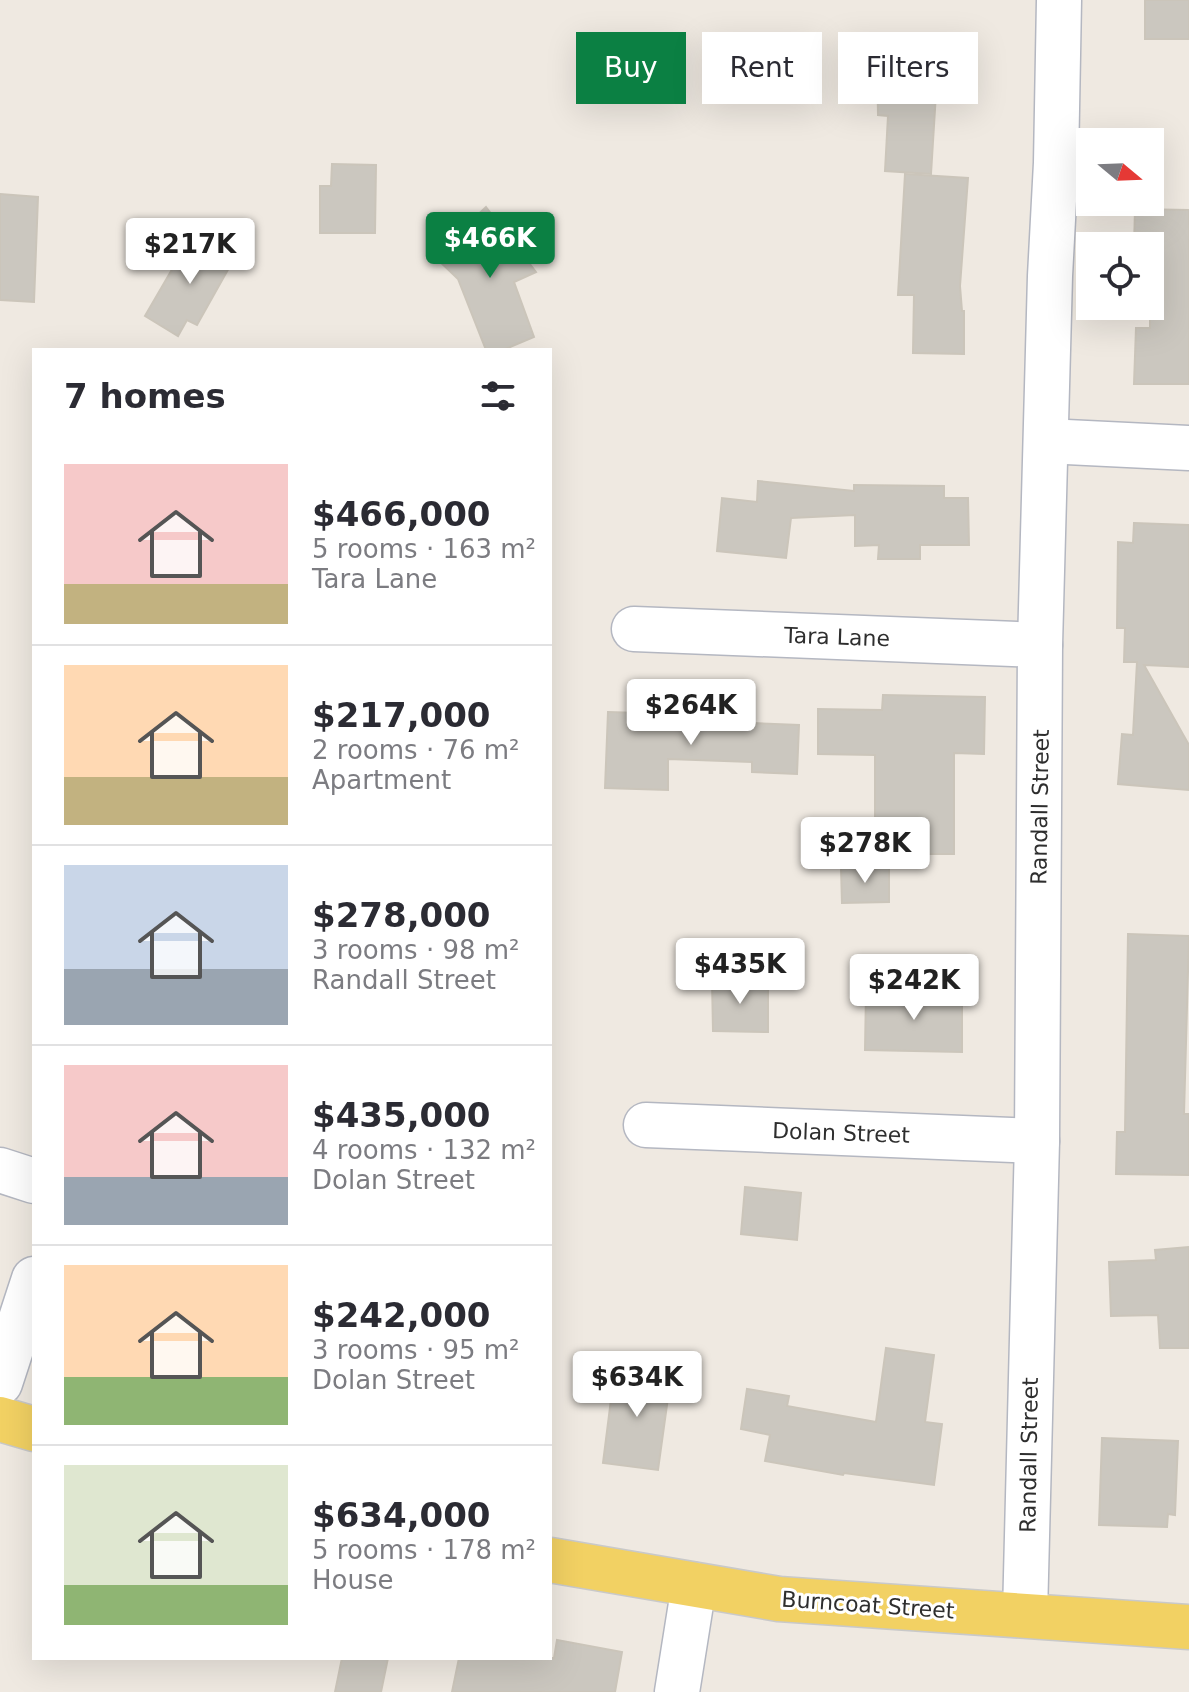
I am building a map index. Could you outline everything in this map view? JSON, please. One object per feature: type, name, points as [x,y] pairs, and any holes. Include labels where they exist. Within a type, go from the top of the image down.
[{"type":"main road","points":[[0,1419],[32,1428]]},
{"type":"main road","name":"Burncoat Street","points":[[552,1560],[779,1599],[1189,1627]]},
{"type":"street","name":"Randall Street","points":[[1025,1615],[1037,1141],[1040,645],[1059,0]]},
{"type":"street","points":[[1046,441],[1189,448]]},
{"type":"street","name":"Tara Lane","points":[[634,629],[1040,645]]},
{"type":"street","name":"Dolan Street","points":[[646,1125],[1037,1141]]},
{"type":"street","points":[[0,1170],[32,1180]]},
{"type":"street","points":[[0,1383],[21,1285]]},
{"type":"street","points":[[677,1692],[694,1585]]},
{"type":"building","points":[[1145,0],[1189,0],[1189,39],[1145,39]]},
{"type":"building","points":[[878,104],[935,104],[931,174],[885,171],[888,116],[878,115]]},
{"type":"building","points":[[332,164],[376,165],[375,233],[320,233],[320,186],[331,186]]},
{"type":"building","points":[[905,174],[968,178],[960,286],[964,311],[964,354],[913,353],[914,295],[898,295]]},
{"type":"building","points":[[0,194],[38,197],[34,302],[0,300]]},
{"type":"building","points":[[486,207],[536,272],[514,282],[534,337],[508,348],[485,348],[458,279],[434,256]]},
{"type":"building","points":[[1164,210],[1189,210],[1189,384],[1134,384],[1136,328],[1150,328],[1150,320],[1164,320],[1164,232],[1134,232],[1135,216],[1164,216]]},
{"type":"building","points":[[192,235],[234,259],[197,325],[187,320],[178,336],[145,316]]},
{"type":"building","points":[[758,481],[854,491],[854,485],[944,486],[944,498],[968,498],[969,545],[920,545],[920,559],[878,559],[879,545],[855,546],[855,515],[791,518],[786,558],[717,551],[722,498],[757,502]]},
{"type":"building","points":[[1134,523],[1189,525],[1189,667],[1144,665],[1189,745],[1189,790],[1118,784],[1122,734],[1133,735],[1137,662],[1124,662],[1125,628],[1117,628],[1118,542],[1133,543]]},
{"type":"building","points":[[883,695],[985,697],[984,754],[954,753],[954,854],[875,854],[875,755],[818,754],[818,709],[882,710]]},
{"type":"building","points":[[608,712],[700,715],[700,721],[799,725],[797,774],[752,772],[752,762],[668,759],[668,790],[605,788]]},
{"type":"building","points":[[889,867],[889,902],[842,903],[841,868]]},
{"type":"building","points":[[1128,934],[1189,936],[1184,1114],[1189,1114],[1189,1175],[1116,1174],[1117,1132],[1125,1132]]},
{"type":"building","points":[[712,980],[768,980],[768,1032],[713,1031]]},
{"type":"building","points":[[866,992],[962,994],[962,1052],[865,1050]]},
{"type":"building","points":[[745,1187],[801,1193],[797,1240],[741,1234]]},
{"type":"building","points":[[1189,1247],[1189,1348],[1160,1348],[1158,1315],[1111,1316],[1109,1262],[1156,1260],[1155,1250]]},
{"type":"building","points":[[886,1348],[934,1355],[925,1422],[942,1424],[934,1485],[843,1475],[765,1461],[770,1435],[741,1429],[747,1389],[789,1396],[787,1406],[876,1422]]},
{"type":"building","points":[[615,1368],[671,1376],[658,1470],[603,1463]]},
{"type":"building","points":[[1102,1438],[1178,1441],[1175,1515],[1168,1514],[1167,1527],[1099,1525]]},
{"type":"building","points":[[557,1640],[622,1652],[615,1692],[452,1692],[459,1660],[554,1658]]},
{"type":"building","points":[[342,1660],[388,1660],[381,1692],[335,1692]]}]
